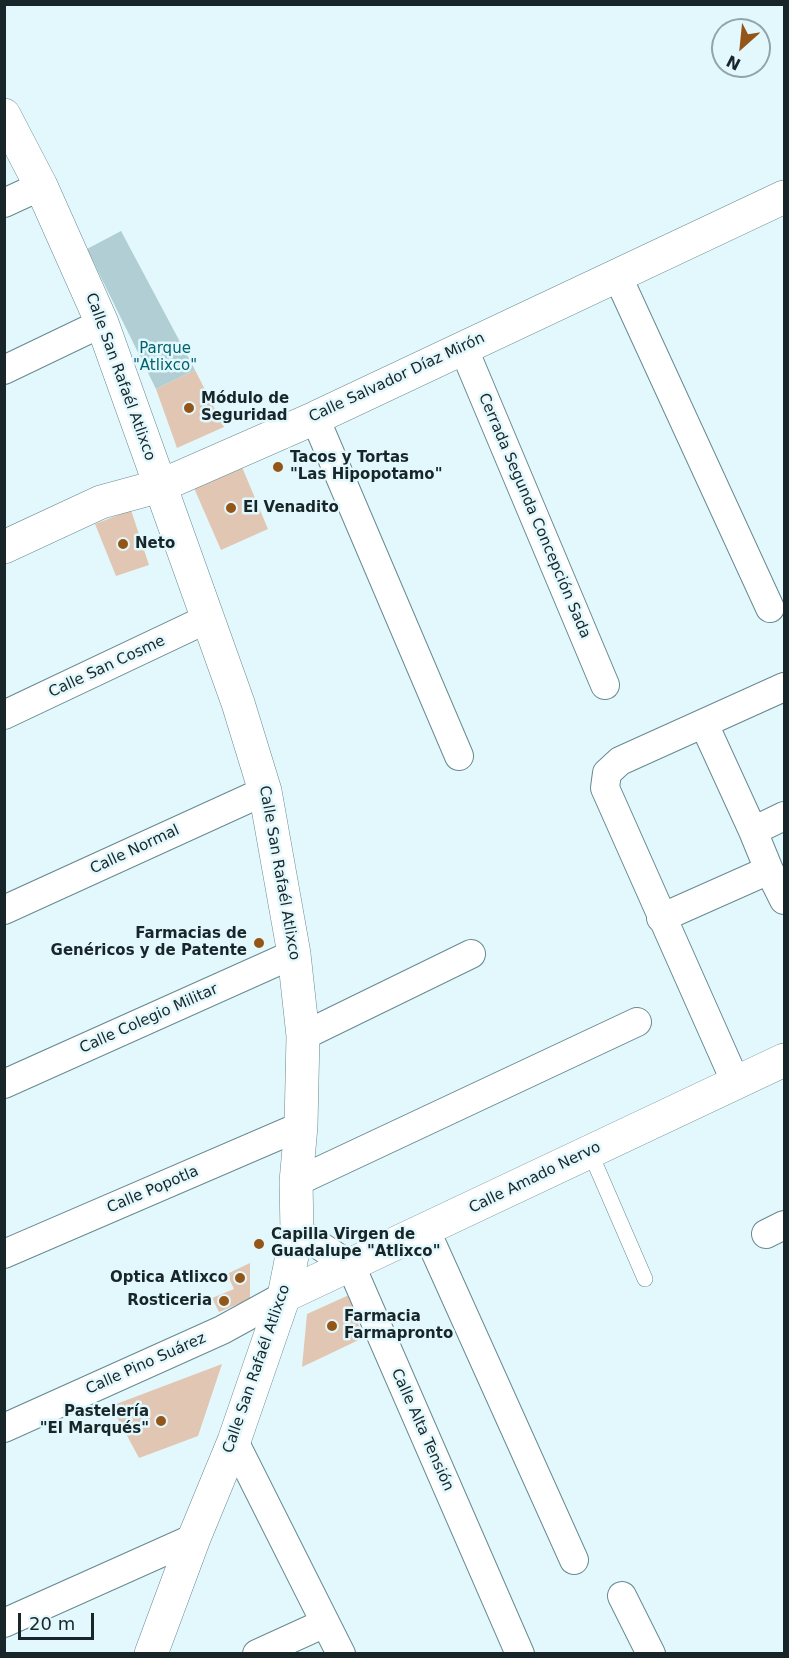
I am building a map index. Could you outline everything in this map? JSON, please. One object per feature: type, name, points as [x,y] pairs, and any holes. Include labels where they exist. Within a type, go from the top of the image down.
[{"type":"street","name":"Calle San Rafaél Atlixco","points":[[4,116],[41,186],[102,323],[238,703],[265,790],[294,954],[303,1036],[297,1231],[285,1296],[234,1441],[194,1538],[151,1653]]},
{"type":"street","points":[[4,203],[41,186]]},
{"type":"street","name":"Calle Salvador Díaz Mirón","points":[[4,547],[101,502],[160,486],[315,418],[784,197]]},
{"type":"street","points":[[617,275],[770,608]]},
{"type":"street","points":[[4,370],[102,323]]},
{"type":"street","name":"Cerrada Segunda Concepción Sada","points":[[463,347],[605,685]]},
{"type":"street","points":[[315,418],[459,756]]},
{"type":"street","name":"Calle San Cosme","points":[[4,715],[209,618]]},
{"type":"street","points":[[736,1083],[605,788],[607,774],[620,761],[784,687]]},
{"type":"street","points":[[704,724],[784,900]]},
{"type":"street","name":"Calle Normal","points":[[4,910],[265,790]]},
{"type":"street","points":[[753,831],[784,816]]},
{"type":"street","points":[[661,918],[769,870]]},
{"type":"street","name":"Calle Colegio Militar","points":[[4,1084],[294,954]]},
{"type":"street","points":[[303,1036],[471,954]]},
{"type":"street","points":[[297,1182],[637,1022]]},
{"type":"street","name":"Calle Amado Nervo","points":[[285,1296],[784,1061]]},
{"type":"street","name":"Calle Popotla","points":[[4,1254],[301,1126]]},
{"type":"street","points":[[297,1231],[351,1266]]},
{"type":"street","points":[[426,1231],[574,1560]]},
{"type":"street","name":"Calle Alta Tensión","points":[[351,1266],[520,1653]]},
{"type":"street","name":"Calle Pino Suárez","points":[[4,1428],[222,1330],[285,1296]]},
{"type":"street","points":[[234,1441],[341,1653]]},
{"type":"street","points":[[4,1623],[194,1538]]},
{"type":"street","points":[[622,1596],[651,1653]]},
{"type":"street","points":[[257,1653],[325,1623]]},
{"type":"lane","points":[[590,1152],[645,1279]]},
{"type":"green space","name":"Parque \"Atlixco\"","points":[[121,231],[195,370],[156,389],[87,249]]},
{"type":"building","name":"Módulo de Seguridad","points":[[195,370],[224,427],[177,448],[156,389]]},
{"type":"building","name":"El Venadito","points":[[242,467],[268,529],[221,550],[194,488]]},
{"type":"building","name":"Neto","points":[[131,510],[149,565],[116,576],[95,524]]},
{"type":"building","points":[[250,1263],[250,1299],[219,1312],[212,1298],[234,1289],[227,1274]]},
{"type":"building","name":"Farmacia Farmapronto","points":[[349,1295],[363,1338],[302,1367],[307,1314]]},
{"type":"building","name":"Pastelería \"El Marqués\"","points":[[222,1364],[198,1436],[139,1458],[111,1406]]},
{"type":"place","name":"Módulo de Seguridad","points":[[189,408]]},
{"type":"place","name":"Tacos y Tortas \"Las Hipopotamo\"","points":[[278,467]]},
{"type":"place","name":"El Venadito","points":[[231,508]]},
{"type":"place","name":"Neto","points":[[123,544]]},
{"type":"place","name":"Farmacias de Genéricos y de Patente","points":[[259,943]]},
{"type":"place","name":"Capilla Virgen de Guadalupe \"Atlixco\"","points":[[259,1244]]},
{"type":"place","name":"Optica Atlixco","points":[[240,1278]]},
{"type":"place","name":"Rosticeria","points":[[224,1301]]},
{"type":"place","name":"Farmacia Farmapronto","points":[[332,1326]]},
{"type":"place","name":"Pastelería \"El Marqués\"","points":[[161,1421]]}]
